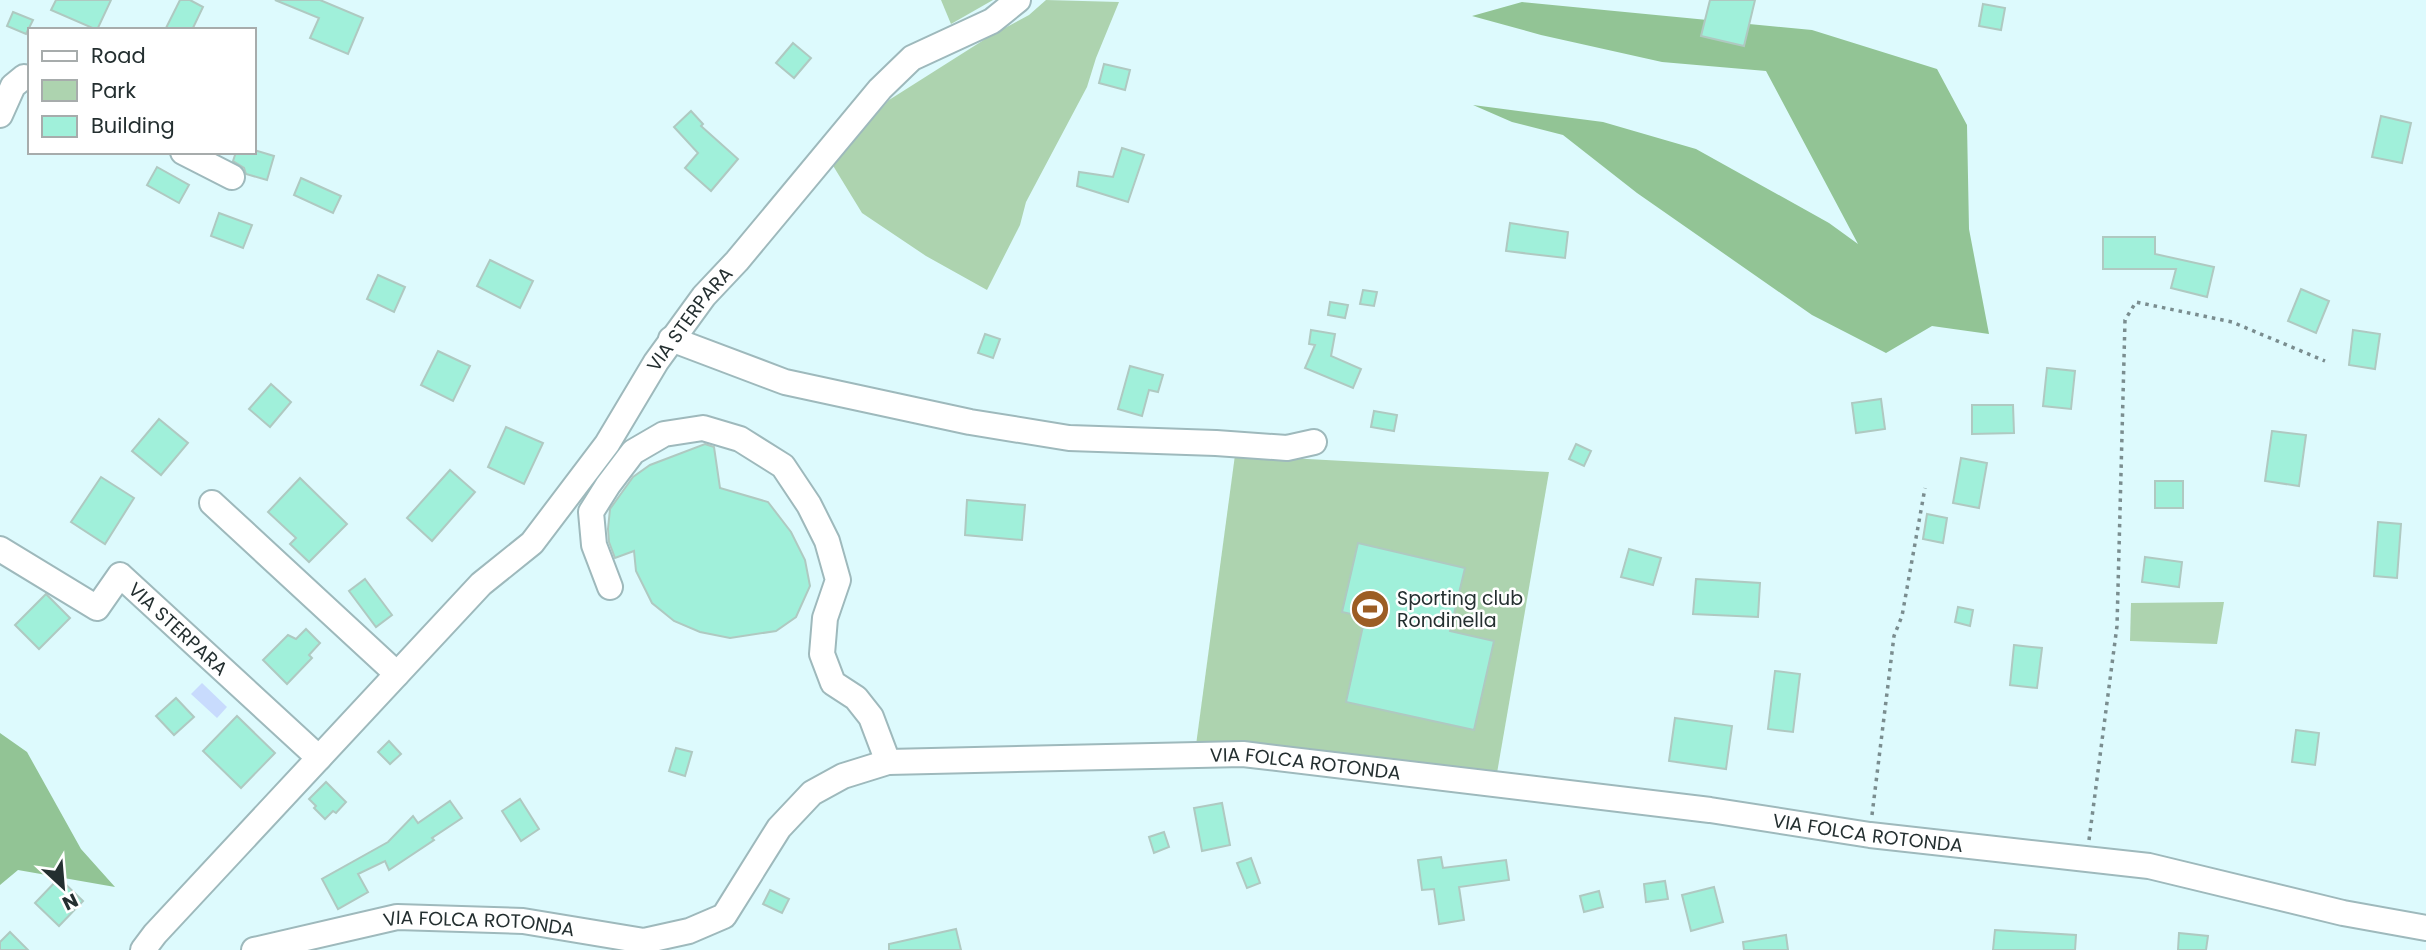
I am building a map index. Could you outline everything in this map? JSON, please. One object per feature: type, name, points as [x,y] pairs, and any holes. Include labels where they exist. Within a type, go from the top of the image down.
[{"type":"street","name":"VIA STERPARA","points":[[143,950],[481,584],[532,543],[607,444],[671,339],[704,296],[737,261],[880,89],[912,58],[992,20],[1018,0]]},
{"type":"street","points":[[0,115],[13,86],[24,77],[28,78]]},
{"type":"street","points":[[187,154],[232,177]]},
{"type":"street","points":[[671,339],[785,382],[970,422],[1069,438],[1287,448],[1314,442]]},
{"type":"street","points":[[610,587],[594,545],[592,512],[633,452],[664,434],[704,428],[740,439],[783,466],[810,505],[827,541],[838,580],[825,618],[822,654],[833,683],[856,698],[871,717],[888,762]]},
{"type":"street","points":[[212,503],[397,674]]},
{"type":"street","name":"VIA STERPARA","points":[[0,549],[97,608],[120,576],[319,758]]},
{"type":"street","name":"VIA FOLCA ROTONDA","points":[[254,950],[397,917],[523,921],[644,941],[689,931],[724,916],[779,828],[812,793],[843,776],[888,762],[1243,754],[1697,808],[1870,835],[2149,866],[2343,913],[2426,928]]},
{"type":"path","points":[[2086,859],[2117,626],[2125,320],[2136,302],[2232,322],[2325,361]]},
{"type":"path","points":[[1870,835],[1894,636],[1902,616],[1925,488]]},
{"type":"green space","points":[[941,0],[993,0],[951,24]]},
{"type":"green space","points":[[1046,0],[1119,2],[1087,87],[1026,202],[1020,225],[987,290],[926,256],[862,213],[832,164],[889,100],[990,36],[1029,15]]},
{"type":"green space","points":[[1522,2],[1812,30],[1937,69],[1967,125],[1969,229],[1989,334],[1932,326],[1886,353],[1812,315],[1637,193],[1563,135],[1512,122],[1473,105],[1603,122],[1696,149],[1829,223],[1858,244],[1766,71],[1662,62],[1541,35],[1472,16]]},
{"type":"green space","name":"Sporting club Rondinella","points":[[1235,455],[1549,472],[1497,773],[1196,745]]},
{"type":"green space","points":[[2224,602],[2217,644],[2130,641],[2131,603]]},
{"type":"green space","points":[[0,733],[27,752],[81,849],[115,887],[18,870],[0,885]]},
{"type":"water","points":[[202,683],[227,707],[217,718],[191,694]]},
{"type":"building","points":[[56,0],[111,0],[98,28],[51,10]]},
{"type":"building","points":[[180,0],[190,0],[203,7],[193,28],[166,28]]},
{"type":"building","points":[[275,0],[320,0],[363,18],[348,54],[310,38],[319,18]]},
{"type":"building","points":[[1710,0],[1755,0],[1744,46],[1701,36]]},
{"type":"building","points":[[1983,4],[2005,8],[2001,30],[1979,26]]},
{"type":"building","points":[[13,12],[33,20],[26,34],[7,26]]},
{"type":"building","points":[[793,43],[811,58],[794,78],[776,63]]},
{"type":"building","points":[[1104,64],[1130,70],[1125,90],[1099,83]]},
{"type":"building","points":[[691,111],[703,124],[701,126],[738,159],[711,191],[685,168],[698,153],[674,127]]},
{"type":"building","points":[[2381,116],[2411,123],[2402,163],[2372,157]]},
{"type":"building","points":[[1122,148],[1144,155],[1128,202],[1077,186],[1079,172],[1113,177]]},
{"type":"building","points":[[256,151],[274,156],[267,180],[246,174],[244,168],[233,161],[235,154],[256,154]]},
{"type":"building","points":[[157,167],[189,185],[179,203],[147,185]]},
{"type":"building","points":[[301,178],[341,196],[333,213],[294,195]]},
{"type":"building","points":[[219,213],[252,225],[243,248],[211,236]]},
{"type":"building","points":[[1510,223],[1568,232],[1565,258],[1506,251]]},
{"type":"building","points":[[2103,237],[2155,237],[2155,254],[2214,267],[2207,297],[2171,288],[2176,269],[2103,269]]},
{"type":"building","points":[[490,260],[533,281],[520,308],[477,286]]},
{"type":"building","points":[[378,275],[405,287],[394,312],[367,299]]},
{"type":"building","points":[[2301,289],[2329,301],[2316,333],[2288,321]]},
{"type":"building","points":[[1363,290],[1377,292],[1374,306],[1360,304]]},
{"type":"building","points":[[1330,302],[1348,305],[1345,318],[1328,315]]},
{"type":"building","points":[[1311,330],[1335,334],[1331,356],[1361,369],[1353,388],[1305,368],[1315,345],[1309,344]]},
{"type":"building","points":[[2353,330],[2380,334],[2375,369],[2349,365]]},
{"type":"building","points":[[985,334],[1000,339],[993,358],[978,353]]},
{"type":"building","points":[[438,351],[470,366],[453,401],[421,385]]},
{"type":"building","points":[[1130,366],[1163,375],[1158,392],[1149,390],[1142,416],[1118,409]]},
{"type":"building","points":[[2047,368],[2075,371],[2071,409],[2043,406]]},
{"type":"building","points":[[271,384],[291,402],[270,427],[249,409]]},
{"type":"building","points":[[1881,399],[1885,429],[1856,433],[1852,403]]},
{"type":"building","points":[[1972,405],[2013,405],[2014,433],[1972,434]]},
{"type":"building","points":[[1374,411],[1397,415],[1394,431],[1371,427]]},
{"type":"building","points":[[159,419],[188,443],[161,475],[132,451]]},
{"type":"building","points":[[506,427],[543,443],[524,484],[488,467]]},
{"type":"building","points":[[2272,431],[2306,435],[2299,486],[2265,481]]},
{"type":"building","points":[[705,444],[714,447],[720,488],[768,502],[791,532],[805,560],[810,586],[796,617],[776,631],[730,638],[700,632],[674,621],[652,603],[636,571],[634,551],[615,558],[609,542],[610,509],[633,477],[650,465]]},
{"type":"building","points":[[1576,444],[1591,451],[1584,466],[1569,459]]},
{"type":"building","points":[[1961,458],[1987,463],[1979,508],[1953,503]]},
{"type":"building","points":[[450,470],[475,492],[432,541],[407,518]]},
{"type":"building","points":[[101,477],[134,498],[105,544],[71,522]]},
{"type":"building","points":[[300,478],[347,524],[309,562],[290,544],[296,538],[268,512]]},
{"type":"building","points":[[2155,481],[2183,481],[2183,508],[2155,508]]},
{"type":"building","points":[[967,500],[1025,505],[1022,540],[965,535]]},
{"type":"building","points":[[1927,514],[1947,518],[1943,543],[1923,539]]},
{"type":"building","points":[[2378,522],[2401,524],[2397,578],[2374,576]]},
{"type":"building","points":[[1358,543],[1465,568],[1450,631],[1494,641],[1474,730],[1346,702],[1365,617],[1342,612]]},
{"type":"building","points":[[1629,549],[1661,558],[1653,585],[1621,577]]},
{"type":"building","points":[[2145,557],[2182,562],[2179,587],[2142,582]]},
{"type":"building","points":[[365,579],[392,615],[376,627],[349,591]]},
{"type":"building","points":[[1696,579],[1760,583],[1758,617],[1693,614]]},
{"type":"building","points":[[46,594],[70,618],[39,649],[15,625]]},
{"type":"building","points":[[1958,607],[1973,610],[1970,626],[1955,622]]},
{"type":"building","points":[[306,629],[320,643],[309,655],[312,658],[287,684],[263,660],[288,635],[296,639]]},
{"type":"building","points":[[2014,645],[2042,648],[2037,688],[2010,685]]},
{"type":"building","points":[[1775,671],[1800,674],[1793,732],[1768,729]]},
{"type":"building","points":[[176,698],[194,717],[174,735],[156,716]]},
{"type":"building","points":[[237,716],[275,753],[241,788],[203,751]]},
{"type":"building","points":[[1675,718],[1732,726],[1726,769],[1669,761]]},
{"type":"building","points":[[2296,730],[2319,733],[2315,765],[2292,762]]},
{"type":"building","points":[[389,741],[401,754],[390,764],[378,752]]},
{"type":"building","points":[[676,748],[692,752],[685,776],[669,771]]},
{"type":"building","points":[[326,782],[346,802],[336,813],[333,811],[325,819],[309,799]]},
{"type":"building","points":[[520,799],[539,829],[521,841],[502,811]]},
{"type":"building","points":[[450,801],[462,818],[389,870],[385,861],[358,874],[368,892],[338,909],[322,879],[388,842],[413,816],[418,823]]},
{"type":"building","points":[[1222,803],[1230,845],[1202,851],[1194,808]]},
{"type":"building","points":[[1164,832],[1169,847],[1154,853],[1149,837]]},
{"type":"building","points":[[1441,857],[1443,868],[1506,860],[1509,880],[1459,887],[1464,920],[1439,924],[1434,889],[1422,890],[1418,860]]},
{"type":"building","points":[[1251,858],[1260,883],[1247,888],[1237,863]]},
{"type":"building","points":[[59,878],[83,901],[59,926],[35,903]]},
{"type":"building","points":[[1665,881],[1668,899],[1646,902],[1644,884]]},
{"type":"building","points":[[1714,887],[1723,922],[1691,931],[1682,895]]},
{"type":"building","points":[[770,890],[789,899],[782,913],[763,904]]},
{"type":"building","points":[[1599,891],[1603,907],[1584,912],[1580,896]]},
{"type":"building","points":[[956,929],[961,950],[889,950],[889,944]]},
{"type":"building","points":[[1995,930],[2076,935],[2075,950],[1993,950]]},
{"type":"building","points":[[10,932],[28,950],[0,950],[0,942]]},
{"type":"building","points":[[2179,933],[2208,936],[2206,950],[2178,950]]},
{"type":"building","points":[[1786,935],[1788,950],[1744,950],[1743,942]]},
{"type":"place","name":"Sporting club Rondinella","points":[[1370,609]]}]
